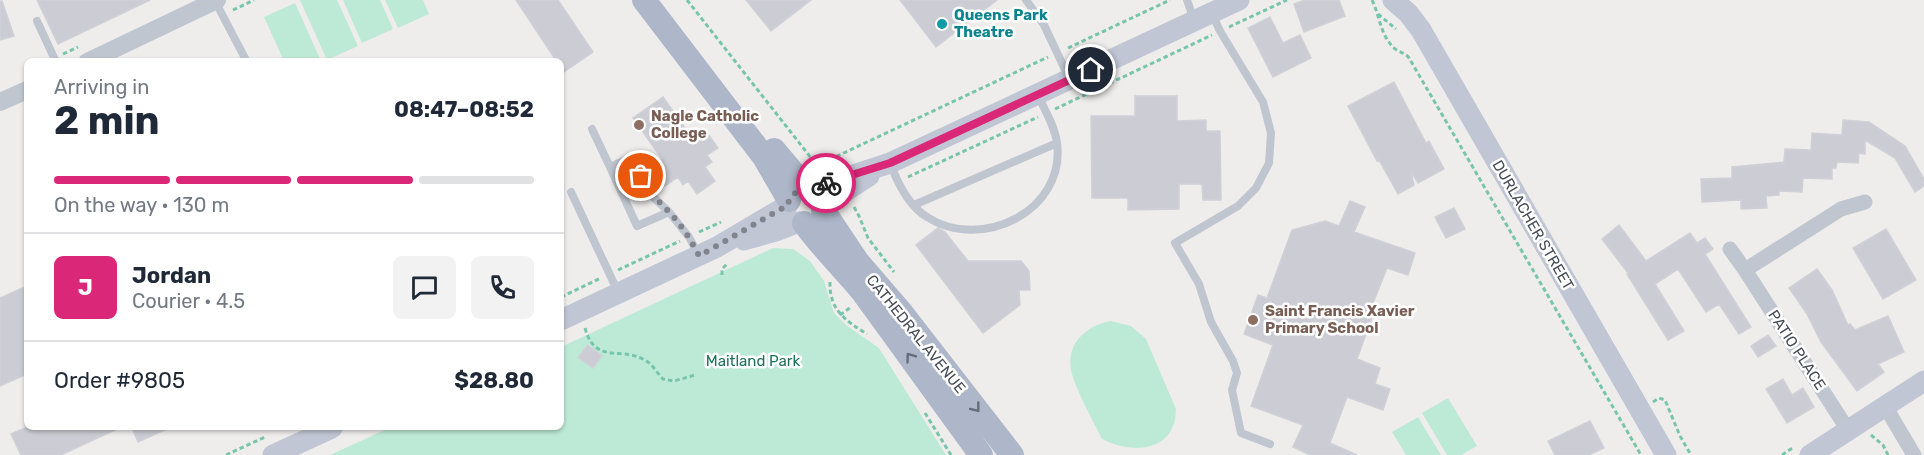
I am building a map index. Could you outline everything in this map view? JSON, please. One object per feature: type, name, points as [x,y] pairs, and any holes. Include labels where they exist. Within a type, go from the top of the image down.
[{"type":"main road","name":"CATHEDRAL AVENUE","points":[[644,0],[764,157],[808,198],[818,242],[862,291],[981,455]]},
{"type":"main road","name":"CATHEDRAL AVENUE","points":[[665,0],[749,110],[808,198],[857,261],[902,312],[1012,455]]},
{"type":"main road","points":[[564,318],[614,284],[708,251],[776,231],[808,198],[890,163],[1042,104],[1070,80],[1209,22],[1239,0]]},
{"type":"main road","name":"DURLACHER STREET","points":[[1393,0],[1421,30],[1666,455]]},
{"type":"main road","points":[[1810,455],[1924,381]]},
{"type":"main road","points":[[270,446],[324,430]]},
{"type":"street","points":[[95,58],[216,1]]},
{"type":"street","points":[[0,102],[24,91]]},
{"type":"street","points":[[1745,270],[1841,209],[1865,202]]},
{"type":"street","name":"PATIO PLACE","points":[[1730,249],[1848,430]]},
{"type":"street","points":[[1885,406],[1914,455]]},
{"type":"lane","points":[[1026,0],[1044,25],[1070,80]]},
{"type":"lane","points":[[1187,0],[1209,22],[1263,102],[1271,133],[1269,163],[1256,188],[1238,206],[1175,243],[1199,284],[1211,322],[1233,361],[1237,373],[1232,390],[1241,433],[1270,444]]},
{"type":"lane","points":[[216,1],[245,58]]},
{"type":"lane","points":[[37,21],[54,58]]},
{"type":"lane","points":[[890,163],[898,182],[914,205],[927,217],[946,225],[970,230],[996,228],[1022,216],[1039,201],[1055,173],[1057,143],[1042,104]]},
{"type":"lane","points":[[592,129],[637,226],[669,212]]},
{"type":"lane","points":[[914,205],[1057,143]]},
{"type":"lane","points":[[610,167],[631,157],[651,195],[669,212],[689,237],[708,251]]},
{"type":"lane","points":[[571,192],[614,284]]},
{"type":"path","points":[[687,0],[808,198],[1057,53],[1170,0]]},
{"type":"path","points":[[898,182],[1042,104],[1209,22],[1287,0]]},
{"type":"path","points":[[1372,0],[1385,36],[1396,50],[1403,52],[1409,58],[1641,455]]},
{"type":"path","points":[[849,202],[852,206],[861,201]]},
{"type":"path","points":[[564,296],[614,284],[689,237],[729,219]]},
{"type":"path","points":[[831,279],[829,285],[840,315],[871,336]]},
{"type":"path","points":[[840,315],[853,306]]},
{"type":"path","points":[[584,322],[588,341],[603,352],[641,357],[650,363],[663,379],[674,381],[695,375]]},
{"type":"path","points":[[1654,401],[1659,398],[1665,400],[1680,436],[1691,455]]},
{"type":"path","points":[[1871,435],[1882,445],[1888,455]]},
{"type":"path","points":[[226,455],[270,446]]},
{"type":"green space","points":[[300,0],[337,0],[358,46],[331,58],[326,58]]},
{"type":"green space","points":[[343,0],[380,0],[393,29],[362,43]]},
{"type":"green space","points":[[385,0],[423,0],[429,14],[398,28]]},
{"type":"green space","points":[[295,3],[320,58],[283,58],[264,17]]},
{"type":"green space","name":"Maitland Park","points":[[773,248],[793,249],[810,261],[824,281],[834,313],[846,325],[879,348],[946,455],[330,455],[385,430],[564,430],[564,346]]},
{"type":"green space","points":[[1111,321],[1131,326],[1146,339],[1176,409],[1174,423],[1169,434],[1160,442],[1150,446],[1126,447],[1102,439],[1073,378],[1070,360],[1075,344],[1086,331]]},
{"type":"green space","points":[[1448,398],[1477,446],[1461,455],[1447,455],[1422,413]]},
{"type":"green space","points":[[1418,417],[1441,455],[1406,455],[1392,432]]},
{"type":"building","points":[[37,0],[150,0],[58,44]]},
{"type":"building","points":[[516,0],[558,0],[593,52],[564,72],[564,58],[554,58]]},
{"type":"building","points":[[746,0],[811,0],[771,31]]},
{"type":"building","name":"Queens Park Theatre","points":[[900,0],[997,0],[936,47]]},
{"type":"building","points":[[1305,0],[1339,0],[1345,16],[1304,32],[1294,4]]},
{"type":"building","points":[[0,1],[2,1],[14,36],[0,40]]},
{"type":"building","points":[[1270,17],[1283,43],[1300,35],[1311,58],[1273,77],[1248,28]]},
{"type":"building","points":[[1394,82],[1426,143],[1429,141],[1444,169],[1418,183],[1411,171],[1414,185],[1398,194],[1379,160],[1377,161],[1348,106]]},
{"type":"building","points":[[1135,96],[1177,96],[1177,121],[1206,120],[1206,131],[1220,131],[1221,200],[1203,200],[1202,184],[1179,184],[1179,209],[1128,210],[1128,198],[1092,198],[1091,116],[1135,116]]},
{"type":"building","points":[[663,97],[693,139],[706,131],[718,148],[707,155],[712,162],[705,167],[715,181],[697,194],[688,181],[683,185],[678,177],[665,186],[651,167],[662,159],[633,118]]},
{"type":"building","points":[[1843,120],[1869,122],[1905,146],[1924,179],[1924,186],[1915,192],[1895,158],[1865,140],[1865,154],[1859,153],[1858,163],[1837,162],[1836,168],[1832,168],[1832,179],[1803,178],[1802,192],[1779,191],[1779,195],[1766,196],[1767,208],[1741,209],[1741,200],[1702,202],[1701,179],[1732,178],[1732,167],[1784,162],[1785,149],[1811,150],[1812,133],[1842,135]]},
{"type":"building","points":[[1350,201],[1365,207],[1354,232],[1415,253],[1408,275],[1387,268],[1370,311],[1374,312],[1357,359],[1380,368],[1375,384],[1390,389],[1383,410],[1347,397],[1330,443],[1357,455],[1310,455],[1293,447],[1303,425],[1251,406],[1273,345],[1244,334],[1258,295],[1267,298],[1292,230],[1325,221],[1339,226]]},
{"type":"building","points":[[1454,208],[1465,229],[1446,238],[1435,217]]},
{"type":"building","points":[[1619,225],[1646,261],[1690,233],[1697,243],[1705,238],[1713,249],[1705,254],[1751,327],[1739,334],[1719,304],[1706,312],[1678,269],[1655,284],[1684,331],[1668,340],[1628,273],[1602,239]]},
{"type":"building","points":[[938,228],[945,232],[968,261],[1021,261],[1029,271],[1030,290],[1019,290],[1020,305],[983,333],[916,245]]},
{"type":"building","points":[[1886,229],[1916,280],[1883,299],[1853,248]]},
{"type":"building","points":[[1817,269],[1832,290],[1848,325],[1850,324],[1855,330],[1888,316],[1904,352],[1878,364],[1884,372],[1857,391],[1821,342],[1807,314],[1789,288]]},
{"type":"building","points":[[24,287],[24,375],[0,386],[0,298]]},
{"type":"building","points":[[1768,335],[1776,346],[1758,357],[1751,346]]},
{"type":"building","points":[[588,345],[602,356],[593,368],[578,357]]},
{"type":"building","points":[[1783,379],[1792,395],[1803,388],[1814,407],[1787,423],[1766,389]]},
{"type":"building","points":[[1590,421],[1604,448],[1589,455],[1555,455],[1548,441]]},
{"type":"building","points":[[24,428],[115,430],[61,455],[21,455],[11,434]]},
{"type":"building","points":[[133,430],[165,430],[138,442]]},
{"type":"way so far","points":[[641,176],[651,195],[669,212],[689,237],[699,256],[788,205],[792,195],[800,189],[811,189],[826,183]]},
{"type":"place","name":"Queens Park Theatre","points":[[942,24]]},
{"type":"place","name":"Nagle Catholic College","points":[[639,125]]},
{"type":"place","name":"Saint Francis Xavier Primary School","points":[[1253,320]]},
{"type":"route","points":[[826,183],[890,163],[1091,70]]}]
